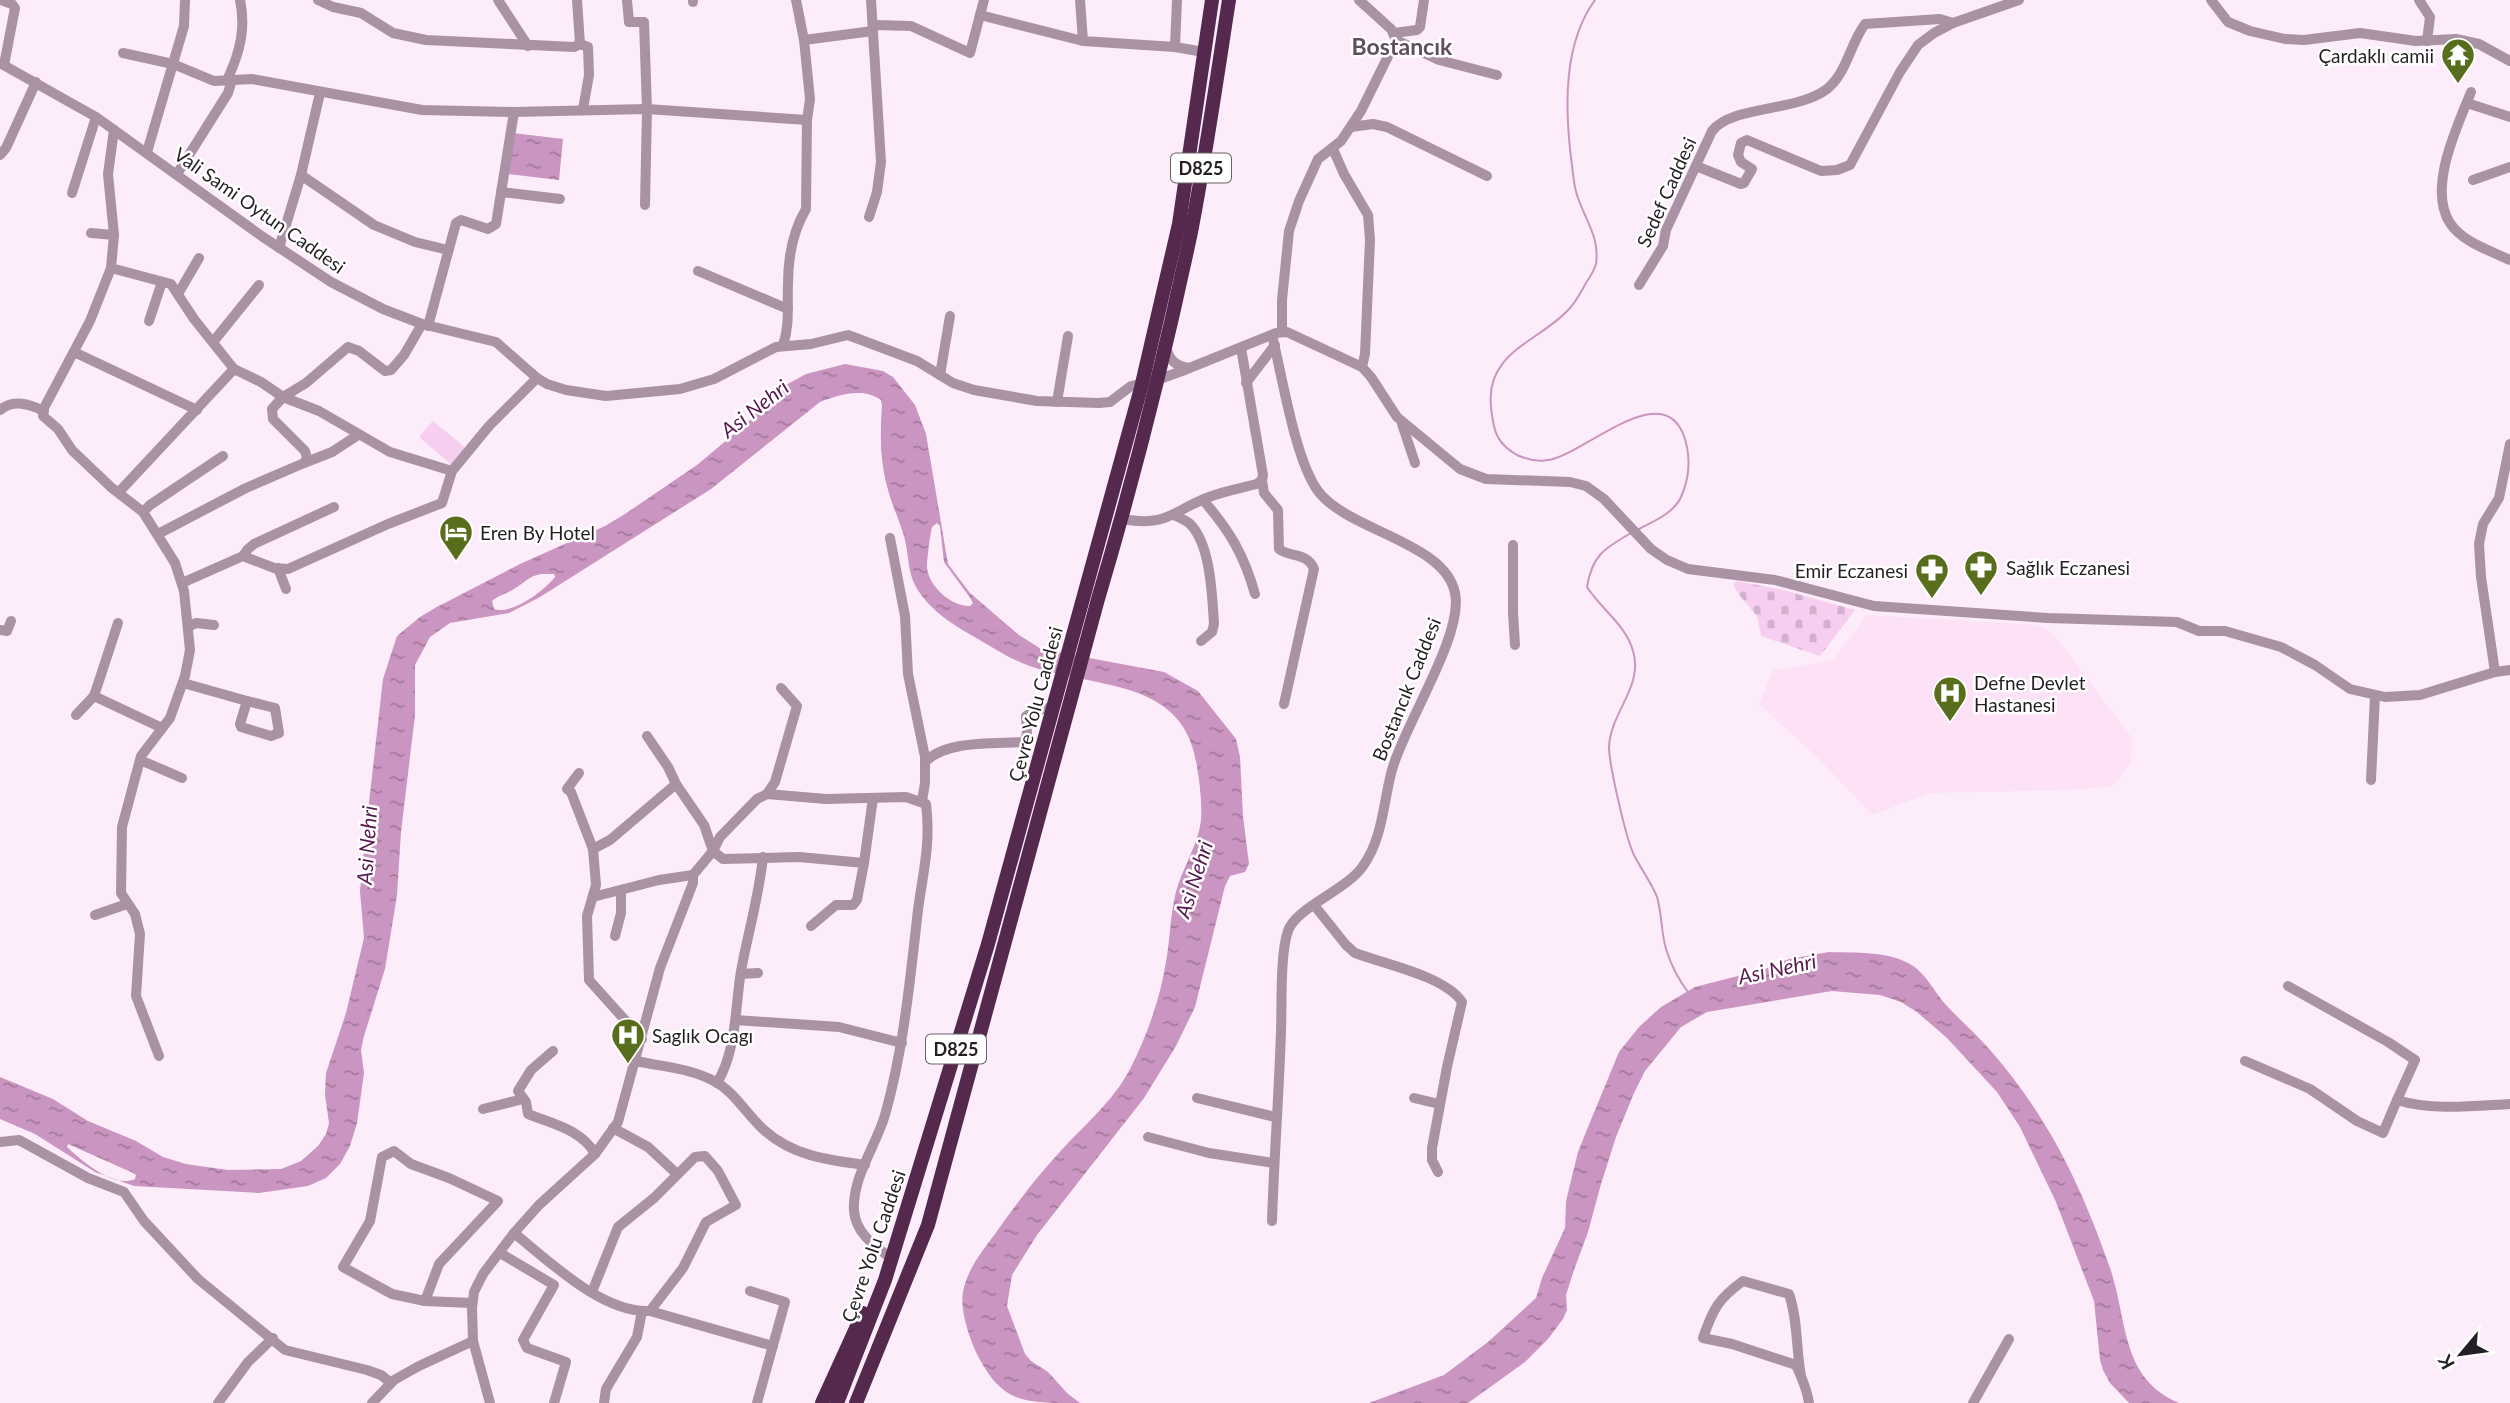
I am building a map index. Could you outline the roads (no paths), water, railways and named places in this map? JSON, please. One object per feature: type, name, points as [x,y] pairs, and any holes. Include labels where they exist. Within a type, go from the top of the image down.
[{"type":"highway","name":"Çevre Yolu Caddesi","points":[[1092,596],[1122,519],[1150,381],[1179,225],[1212,0]]},
{"type":"highway","name":"Çevre Yolu Caddesi","points":[[856,1403],[929,1225],[1065,691],[1150,381],[1165,345],[1191,229],[1229,0]]},
{"type":"highway","name":"Çevre Yolu Caddesi","points":[[836,1403],[892,1259],[988,944],[1055,707],[1065,691]]},
{"type":"highway","points":[[863,1403],[912,1285],[929,1225]]},
{"type":"highway","points":[[822,1403],[836,1369],[892,1259]]},
{"type":"street","points":[[1,0],[15,8],[2,64]]},
{"type":"street","points":[[147,152],[184,26],[185,0]]},
{"type":"street","points":[[177,174],[228,93],[244,18],[240,0]]},
{"type":"street","points":[[318,0],[333,7],[361,13],[393,33],[426,40],[528,46],[574,47],[580,44],[588,47],[589,75],[583,109]]},
{"type":"street","points":[[498,0],[528,46]]},
{"type":"street","points":[[577,0],[580,44]]},
{"type":"street","points":[[627,0],[629,22],[644,22],[647,109],[645,205]]},
{"type":"street","points":[[783,345],[788,329],[789,264],[799,221],[806,209],[807,120],[810,99],[804,40],[796,0]]},
{"type":"street","points":[[869,217],[877,192],[881,162],[871,0]]},
{"type":"street","points":[[804,40],[873,28],[911,26],[970,52],[985,0]]},
{"type":"street","points":[[1080,0],[1083,41]]},
{"type":"street","points":[[1175,47],[1177,0]]},
{"type":"street","points":[[1359,0],[1395,37],[1439,60],[1497,75]]},
{"type":"street","points":[[1395,37],[1420,27],[1424,0]]},
{"type":"street","name":"Sedef Caddesi","points":[[1639,285],[1663,246],[1666,230],[1712,131],[1718,125],[1737,116],[1808,100],[1830,86],[1841,71],[1865,24],[1940,19],[1953,23],[2019,0]]},
{"type":"street","points":[[2211,0],[2228,22],[2250,31],[2285,39],[2315,40],[2360,33],[2407,40],[2471,41],[2510,61]]},
{"type":"street","points":[[2419,0],[2430,17],[2427,41]]},
{"type":"street","points":[[980,15],[1083,41],[1175,47],[1203,52]]},
{"type":"street","points":[[1696,166],[1744,183],[1752,169],[1741,162],[1738,155],[1741,143],[1747,140],[1821,171],[1837,170],[1850,165],[1912,53],[1925,39],[1953,23]]},
{"type":"street","name":"Bostancık Caddesi","points":[[1272,1221],[1275,1117],[1288,929],[1296,919],[1358,873],[1374,847],[1396,755],[1439,662],[1452,626],[1456,598],[1447,575],[1434,563],[1405,543],[1339,511],[1319,493],[1301,451],[1276,337],[1290,224],[1315,164],[1322,155],[1333,149],[1351,127],[1369,97],[1395,37]]},
{"type":"street","points":[[123,53],[173,64],[214,81],[252,79],[422,110],[514,112],[647,109],[807,120]]},
{"type":"street","name":"Vali Sami Oytun Caddesi","points":[[2,64],[96,117],[279,248],[356,296],[425,325],[496,342],[537,378],[566,390],[606,396],[680,389],[714,379],[768,350],[783,345],[811,344],[848,335],[917,361],[963,387],[987,394],[1057,402],[1110,402],[1131,386],[1276,337]]},
{"type":"street","points":[[0,155],[6,148],[36,82]]},
{"type":"street","points":[[2472,92],[2453,135],[2442,198],[2450,224],[2459,233],[2510,260]]},
{"type":"street","points":[[279,248],[301,175],[320,93]]},
{"type":"street","points":[[2467,103],[2510,117]]},
{"type":"street","points":[[264,419],[283,397],[306,383],[348,347],[359,351],[385,371],[391,370],[404,355],[425,325],[456,223],[461,220],[488,229],[496,224],[514,112]]},
{"type":"street","points":[[72,193],[96,117]]},
{"type":"street","points":[[1351,127],[1373,124],[1387,127],[1488,176]]},
{"type":"street","points":[[114,130],[108,174],[114,235],[111,268],[43,416],[58,429],[72,450],[143,512],[174,563],[182,583],[190,650],[183,683],[170,718],[140,760],[122,827],[121,894],[135,914],[140,934],[136,996],[159,1056]]},
{"type":"street","points":[[1333,149],[1368,215],[1370,240],[1365,354],[1362,367]]},
{"type":"street","points":[[2473,180],[2510,167]]},
{"type":"street","points":[[301,175],[374,225],[415,242],[448,250]]},
{"type":"street","points":[[501,192],[560,199]]},
{"type":"street","points":[[91,233],[114,235]]},
{"type":"street","points":[[178,294],[200,258]]},
{"type":"street","points":[[111,268],[171,284],[194,319],[234,369],[261,382],[283,397],[319,411],[390,452],[453,471]]},
{"type":"street","points":[[698,271],[788,309]]},
{"type":"street","points":[[149,321],[162,282]]},
{"type":"street","points":[[213,342],[259,285]]},
{"type":"street","points":[[940,375],[950,316]]},
{"type":"street","points":[[1246,383],[1276,337],[1292,333],[1362,367],[1401,422],[1454,465],[1477,477],[1570,482],[1592,489],[1658,555],[1688,569],[1775,580],[1874,606],[2048,618],[2177,622],[2199,631],[2234,633],[2281,647],[2315,665],[2350,689],[2375,696],[2420,695],[2510,670]]},
{"type":"street","points":[[1057,402],[1068,336]]},
{"type":"street","points":[[1165,345],[1170,359],[1180,367],[1190,368]]},
{"type":"street","points":[[1241,348],[1264,493],[1278,510],[1277,546],[1280,551],[1304,557],[1314,569],[1284,704]]},
{"type":"street","points":[[74,352],[197,410]]},
{"type":"street","points":[[119,492],[234,369]]},
{"type":"street","points":[[243,556],[288,569],[442,503],[453,471],[489,426],[537,378]]},
{"type":"street","points":[[0,410],[5,406],[27,403],[44,411]]},
{"type":"street","points":[[272,409],[274,419],[286,435],[305,451],[307,458],[304,463]]},
{"type":"street","points":[[1401,422],[1415,463]]},
{"type":"street","points":[[158,534],[256,484],[332,452],[358,435]]},
{"type":"street","points":[[2495,672],[2481,577],[2479,544],[2483,524],[2499,498],[2510,444]]},
{"type":"street","points":[[143,512],[223,456]]},
{"type":"street","points":[[1122,519],[1143,523],[1174,515],[1203,500],[1262,480]]},
{"type":"street","points":[[1203,500],[1230,532],[1245,562],[1255,594]]},
{"type":"street","points":[[182,583],[243,556],[254,544],[334,507]]},
{"type":"street","points":[[1174,515],[1189,523],[1204,551],[1208,565],[1214,624],[1212,632],[1201,641]]},
{"type":"street","points":[[890,538],[905,616],[908,674],[925,762],[922,801]]},
{"type":"street","points":[[1513,545],[1515,645]]},
{"type":"street","points":[[278,568],[286,589]]},
{"type":"street","points":[[0,630],[7,631],[11,621]]},
{"type":"street","points":[[76,715],[94,696],[118,623]]},
{"type":"street","points":[[188,627],[196,623],[215,625]]},
{"type":"street","points":[[183,683],[275,708],[279,733],[271,736],[241,727],[247,701]]},
{"type":"street","points":[[490,1403],[473,1341],[474,1292],[483,1274],[514,1233],[539,1205],[595,1154],[618,1122],[660,968],[693,883],[693,876],[713,851],[720,837],[757,799],[767,794],[775,782],[797,706],[781,688]]},
{"type":"street","points":[[94,696],[162,728]]},
{"type":"street","points":[[2371,780],[2375,696]]},
{"type":"street","points":[[925,762],[932,754],[946,748],[1024,742],[1027,734],[1026,716],[1036,710],[1055,707]]},
{"type":"street","points":[[647,736],[704,825],[713,851],[723,859],[799,857],[864,863]]},
{"type":"street","points":[[140,760],[182,778]]},
{"type":"street","points":[[579,773],[568,789],[593,849],[596,885],[587,916],[589,980],[642,1039]]},
{"type":"street","points":[[593,849],[610,840],[676,784]]},
{"type":"street","points":[[767,794],[826,799],[906,797],[926,804],[928,850],[902,1043],[884,1117],[865,1166],[854,1210],[860,1231],[892,1259]]},
{"type":"street","points":[[811,926],[836,905],[853,905],[857,900],[873,798]]},
{"type":"street","points":[[717,1083],[723,1072],[736,1020],[741,975],[762,857]]},
{"type":"street","points":[[593,897],[659,880],[693,876]]},
{"type":"street","points":[[615,936],[621,913],[621,890]]},
{"type":"street","points":[[95,915],[127,904]]},
{"type":"street","points":[[1314,905],[1355,953],[1436,983],[1461,1000],[1462,1008],[1439,1104],[1432,1147],[1432,1160],[1438,1172]]},
{"type":"street","points":[[741,975],[758,973]]},
{"type":"street","points":[[2245,1060],[2310,1088],[2375,1131],[2383,1133],[2415,1060],[2288,986]]},
{"type":"street","points":[[736,1020],[839,1027],[902,1043]]},
{"type":"street","points":[[553,1051],[531,1070],[518,1091],[526,1102],[528,1114],[580,1135],[590,1144],[595,1154]]},
{"type":"street","points":[[636,1061],[686,1069],[717,1083],[734,1097],[765,1131],[792,1149],[826,1160],[865,1166]]},
{"type":"street","points":[[1197,1098],[1275,1117]]},
{"type":"street","points":[[1414,1098],[1439,1104]]},
{"type":"street","points":[[483,1109],[523,1099]]},
{"type":"street","points":[[2397,1100],[2437,1106],[2510,1104]]},
{"type":"street","points":[[613,1128],[648,1147],[677,1174]]},
{"type":"street","points":[[1148,1137],[1209,1153],[1274,1163]]},
{"type":"street","points":[[0,1142],[19,1140],[88,1178],[124,1192],[144,1221],[198,1279],[285,1350],[367,1370],[381,1375],[391,1383]]},
{"type":"street","points":[[425,1301],[439,1264],[498,1201],[411,1164],[394,1151],[382,1157],[370,1221],[344,1267],[392,1294],[425,1301],[472,1303]]},
{"type":"street","points":[[592,1292],[618,1227],[654,1198],[695,1157],[705,1156],[718,1171],[736,1205],[706,1222],[683,1268],[646,1311],[638,1337],[606,1389],[604,1403]]},
{"type":"street","points":[[514,1233],[562,1272],[608,1302],[773,1346]]},
{"type":"street","points":[[500,1253],[554,1286]]},
{"type":"street","points":[[554,1403],[566,1363],[527,1348],[523,1340],[562,1272]]},
{"type":"street","points":[[1801,1376],[1794,1309],[1789,1294],[1743,1281],[1724,1296],[1710,1316],[1703,1338],[1732,1344],[1796,1365],[1801,1376],[1806,1384],[1809,1403]]},
{"type":"street","points":[[750,1291],[785,1302],[757,1403]]},
{"type":"street","points":[[218,1403],[248,1362],[273,1338]]},
{"type":"street","points":[[1973,1403],[2009,1339]]},
{"type":"street","points":[[372,1403],[391,1383],[419,1366],[473,1341]]},
{"type":"water","points":[[513,133],[563,139],[559,180],[508,174]]},
{"type":"water","name":"Asi Nehri","points":[[845,364],[883,371],[893,377],[915,405],[926,434],[948,564],[970,593],[1019,635],[1041,649],[1164,672],[1198,691],[1236,739],[1240,757],[1249,864],[1245,872],[1230,876],[1225,886],[1195,1007],[1176,1046],[1144,1098],[1037,1235],[1012,1275],[1007,1306],[1025,1354],[1080,1403],[1027,1400],[1004,1390],[994,1381],[975,1350],[967,1329],[963,1292],[971,1268],[985,1247],[1040,1174],[1115,1093],[1142,1044],[1163,976],[1175,896],[1201,820],[1197,767],[1190,739],[1177,719],[1160,704],[1117,686],[1022,663],[955,625],[927,602],[913,581],[904,536],[885,476],[881,446],[882,406],[881,400],[874,396],[858,393],[820,402],[711,489],[540,597],[509,613],[450,623],[430,637],[415,665],[415,715],[401,832],[397,895],[385,969],[361,1050],[364,1073],[357,1123],[350,1146],[340,1164],[326,1178],[308,1186],[259,1193],[134,1186],[118,1180],[135,1179],[136,1175],[131,1172],[68,1144],[67,1147],[81,1159],[107,1176],[95,1172],[35,1134],[0,1119],[0,1077],[53,1099],[88,1121],[136,1141],[163,1157],[186,1164],[228,1170],[281,1169],[301,1161],[318,1146],[329,1123],[325,1095],[326,1073],[346,1013],[364,938],[360,891],[366,829],[383,679],[397,636],[435,608],[625,514],[697,465],[746,424],[782,387],[806,374]],"holes":[[[937,523],[940,526],[944,562],[971,599],[973,603],[970,606],[956,603],[942,594],[928,574],[930,536],[932,527]],[[541,574],[554,574],[555,577],[536,595],[518,605],[501,610],[494,609],[492,601]]]},
{"type":"water","name":"Asi Nehri","points":[[1829,952],[1879,955],[1899,959],[1914,967],[2012,1076],[2046,1127],[2087,1208],[2110,1268],[2129,1346],[2136,1363],[2146,1379],[2160,1392],[2179,1403],[2129,1403],[2110,1383],[2100,1360],[2094,1301],[2056,1202],[2020,1127],[1997,1092],[1947,1038],[1901,1002],[1880,995],[1832,991],[1707,1012],[1681,1027],[1645,1071],[1634,1093],[1616,1137],[1566,1295],[1567,1310],[1548,1339],[1525,1362],[1468,1403],[1369,1403],[1444,1375],[1488,1342],[1536,1298],[1542,1278],[1565,1228],[1566,1201],[1578,1152],[1619,1052],[1639,1027],[1661,1007],[1695,987],[1765,969],[1789,959]]},
{"type":"waterway","points":[[1595,0],[1577,36],[1572,56],[1568,118],[1575,186],[1594,237],[1596,264],[1569,309],[1506,360],[1491,388],[1491,407],[1495,430],[1502,443],[1517,455],[1536,460],[1548,460],[1563,455],[1641,416],[1659,414],[1673,420],[1684,436],[1688,452],[1688,474],[1684,489],[1678,503],[1669,512],[1639,529]]},
{"type":"waterway","points":[[1631,533],[1614,543],[1596,560],[1587,587],[1625,633],[1633,651],[1635,664],[1631,688],[1611,735],[1609,747],[1612,769],[1634,855],[1657,897],[1666,949],[1675,972],[1688,992]]},
{"type":"place","name":"Çardaklı camii","points":[[2458,85]]},
{"type":"place","name":"Eren By Hotel","points":[[456,562]]},
{"type":"place","name":"Sağlık Eczanesi","points":[[1981,597]]},
{"type":"place","name":"Emir Eczanesi","points":[[1932,600]]},
{"type":"place","name":"Defne Devlet Hastanesi","points":[[1950,723]]},
{"type":"place","name":"Saglık Ocagı","points":[[628,1065]]},
{"type":"district","name":"Bostancık","points":[[1402,46]]}]
